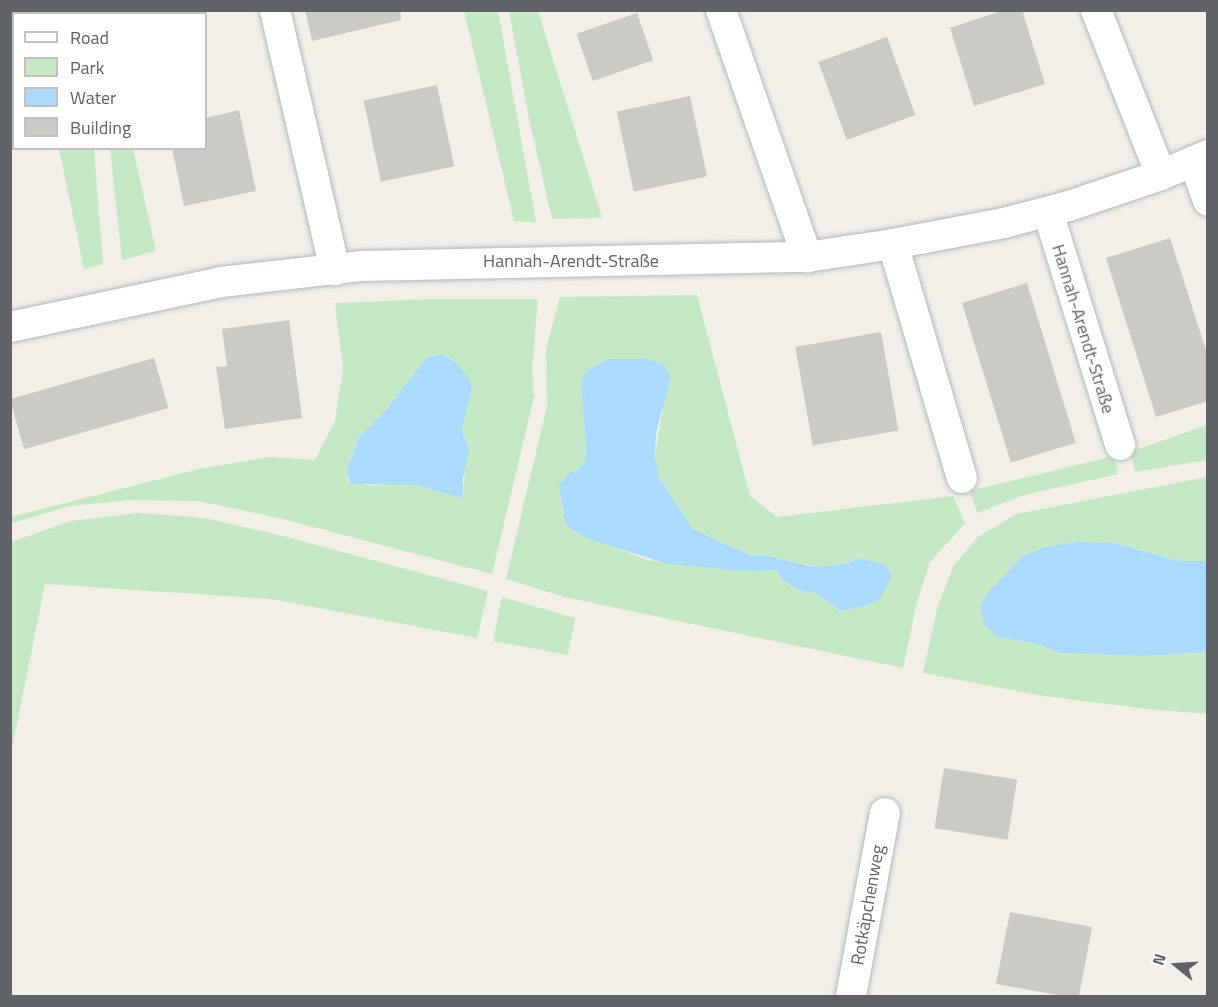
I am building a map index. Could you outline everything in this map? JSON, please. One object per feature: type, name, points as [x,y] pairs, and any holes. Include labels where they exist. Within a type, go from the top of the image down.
[{"type":"street","points":[[275,10],[336,270]]},
{"type":"street","points":[[721,10],[807,257]]},
{"type":"street","points":[[1096,10],[1161,175]]},
{"type":"street","name":"Hannah-Arendt-Straße","points":[[10,327],[221,282],[336,270],[438,263],[716,261],[807,257],[893,244],[1048,212],[1161,175],[1201,158],[1208,201]]},
{"type":"street","name":"Hannah-Arendt-Straße","points":[[1048,212],[1120,445]]},
{"type":"street","points":[[893,244],[962,478]]},
{"type":"street","name":"Rotkäpchenweg","points":[[851,996],[885,813]]},
{"type":"green space","points":[[464,11],[498,11],[536,222],[514,221]]},
{"type":"green space","points":[[509,11],[538,11],[602,218],[552,219],[530,123]]},
{"type":"green space","points":[[59,150],[94,150],[103,264],[84,269]]},
{"type":"green space","points":[[110,150],[133,150],[156,251],[122,260]]},
{"type":"green space","points":[[697,295],[750,496],[777,517],[953,496],[965,523],[930,562],[917,602],[903,668],[564,597],[506,579],[547,406],[546,349],[560,297]],"holes":[[[609,359],[648,359],[662,413],[655,455],[658,476],[693,529],[752,556],[764,555],[812,567],[844,564],[860,558],[885,564],[853,607],[841,611],[815,593],[800,591],[785,581],[776,570],[716,569],[647,560],[629,553],[562,513],[562,495],[569,473],[579,469],[585,460],[581,384]]]},
{"type":"green space","points":[[435,299],[538,299],[532,368],[534,397],[492,574],[283,519],[198,501],[130,500],[70,506],[12,523],[11,517],[199,469],[269,457],[315,460],[335,421],[343,369],[335,303]],"holes":[[[427,357],[472,388],[462,430],[467,442],[463,496],[460,498],[416,485],[392,483],[374,486],[348,482],[349,462],[359,437],[386,410]]]},
{"type":"green space","points":[[1207,425],[1207,460],[1135,472],[1130,452]]},
{"type":"green space","points":[[1114,456],[1118,474],[1024,495],[977,513],[970,491]]},
{"type":"green space","points":[[1207,477],[1207,561],[1179,561],[1115,543],[997,637],[1037,644],[1060,653],[1144,656],[1207,652],[1207,714],[1043,696],[923,673],[938,605],[954,565],[978,537],[1016,514]]},
{"type":"green space","points":[[138,513],[205,518],[279,535],[488,591],[477,638],[271,599],[45,584],[11,753],[11,542],[71,521]]},
{"type":"green space","points":[[502,597],[575,618],[568,655],[493,641]]},
{"type":"water","points":[[441,354],[458,364],[472,388],[462,430],[469,450],[463,478],[463,496],[460,498],[416,485],[350,484],[347,469],[359,437],[386,410],[427,357]]},
{"type":"water","points":[[609,359],[648,359],[664,365],[671,376],[656,433],[655,455],[658,476],[693,529],[752,556],[764,555],[812,567],[844,564],[860,558],[885,564],[892,576],[880,599],[868,605],[841,611],[815,593],[800,591],[784,581],[776,570],[741,571],[668,564],[588,539],[574,531],[565,523],[559,485],[569,473],[579,469],[585,460],[581,384],[586,371]]},
{"type":"water","points":[[1079,542],[1115,543],[1179,561],[1207,561],[1207,652],[1144,656],[1060,653],[1037,644],[997,637],[984,623],[980,606],[990,590],[1023,556],[1044,547]]},
{"type":"building","points":[[305,10],[400,10],[401,20],[312,41]]},
{"type":"building","points":[[1004,10],[1022,10],[1045,84],[974,106],[950,28]]},
{"type":"building","points":[[637,13],[653,60],[593,81],[576,34]]},
{"type":"building","points":[[887,37],[915,115],[847,140],[818,62]]},
{"type":"building","points":[[437,85],[454,166],[381,182],[364,101]]},
{"type":"building","points":[[690,96],[707,176],[634,192],[617,112]]},
{"type":"building","points":[[239,110],[256,191],[184,206],[172,150],[207,150],[207,118]]},
{"type":"building","points":[[1170,238],[1208,356],[1208,401],[1156,417],[1106,258]]},
{"type":"building","points":[[1027,283],[1076,443],[1011,463],[962,303]]},
{"type":"building","points":[[289,320],[302,418],[225,429],[216,367],[227,366],[222,329]]},
{"type":"building","points":[[881,332],[898,430],[813,446],[795,347]]},
{"type":"building","points":[[154,358],[168,408],[24,449],[10,399]]},
{"type":"building","points":[[944,768],[1017,780],[1008,840],[934,828]]},
{"type":"building","points":[[1010,912],[1092,927],[1079,996],[1064,996],[996,984]]}]
